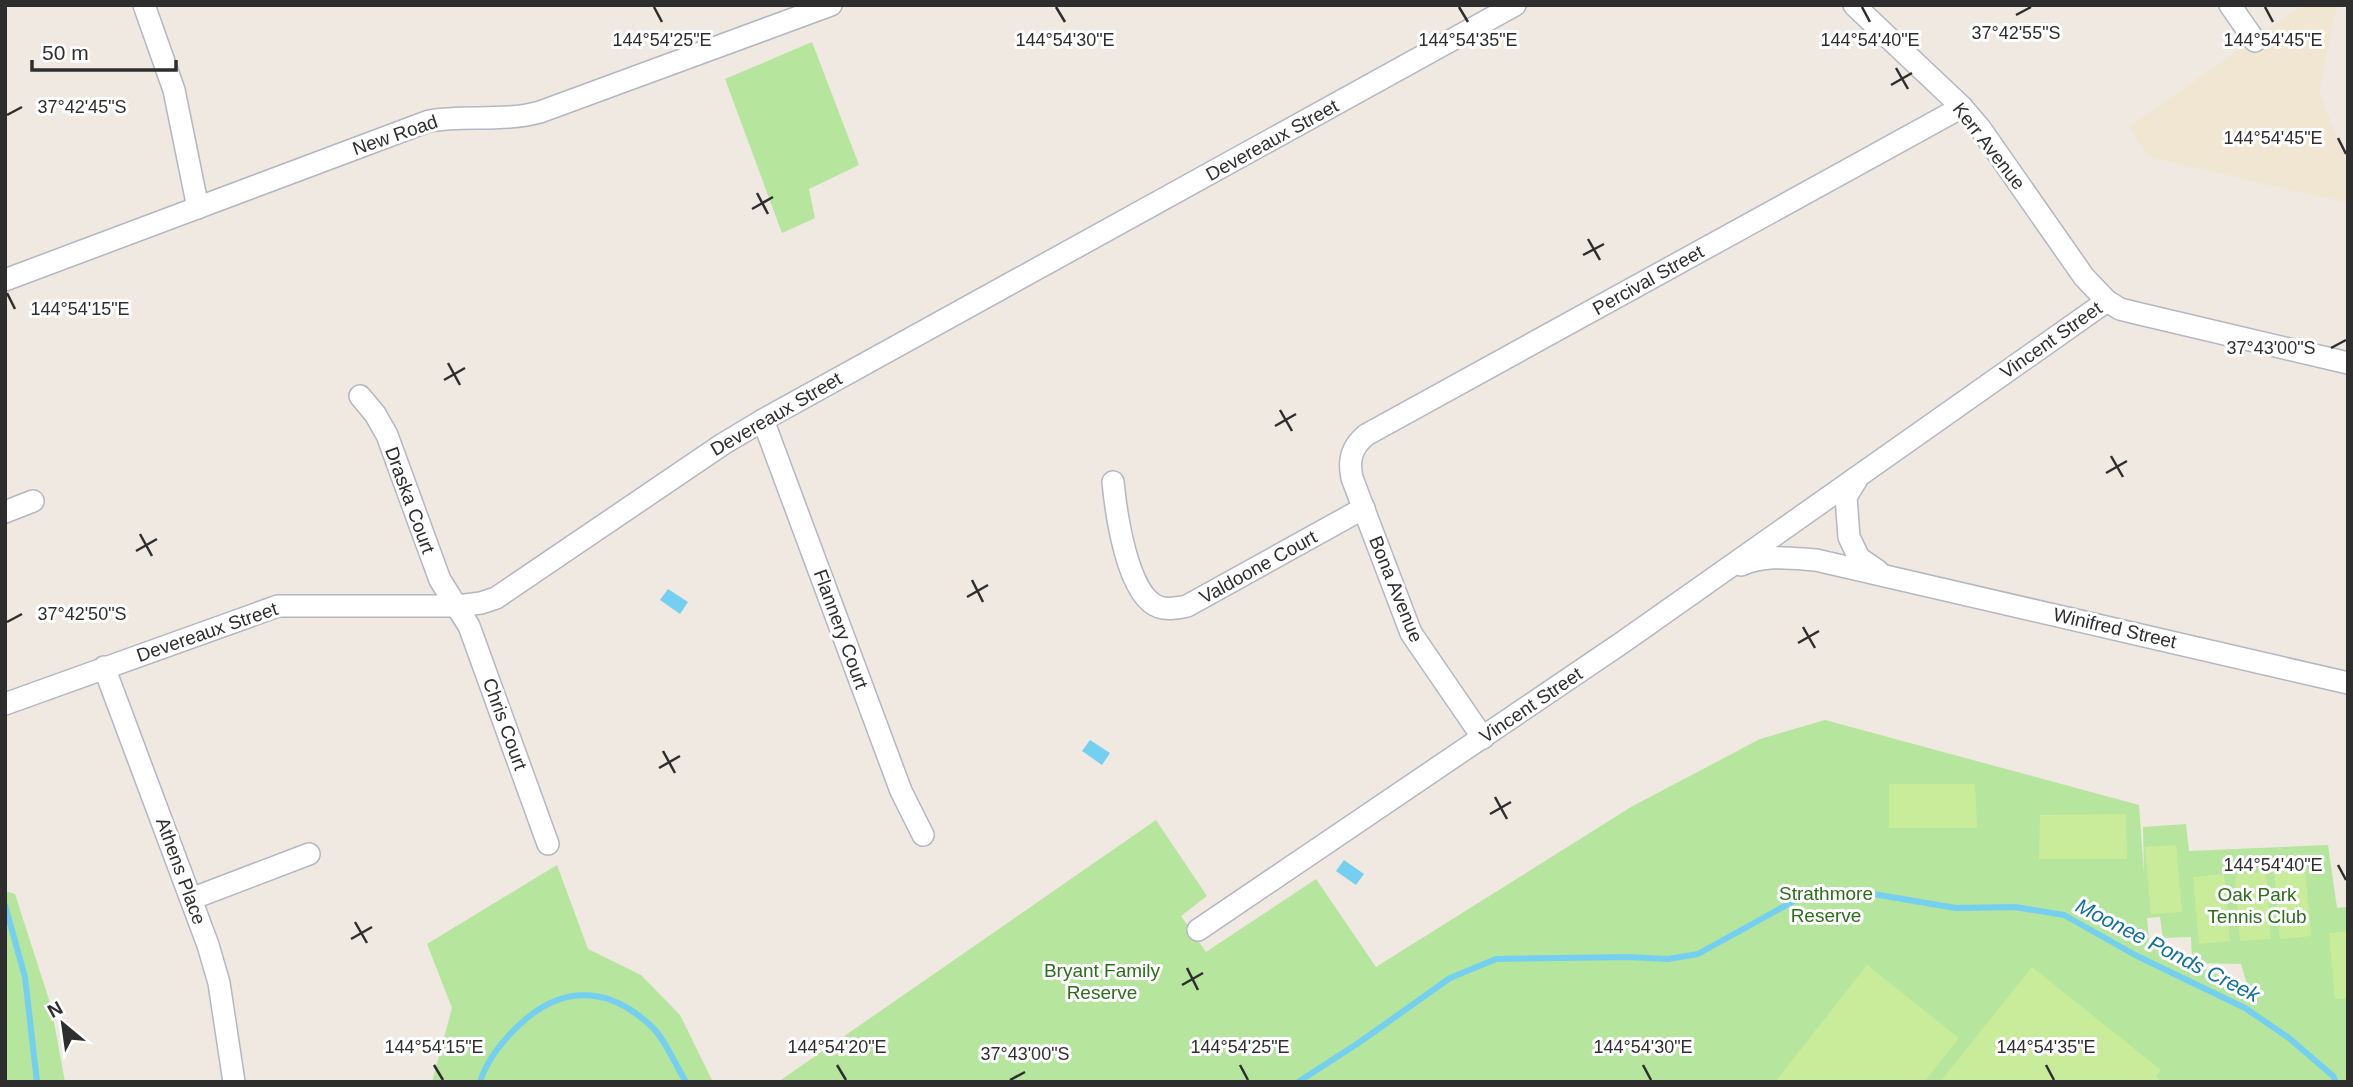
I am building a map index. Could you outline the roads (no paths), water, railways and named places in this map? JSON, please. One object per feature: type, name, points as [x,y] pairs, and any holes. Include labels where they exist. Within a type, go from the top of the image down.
[{"type":"street","points":[[144,5],[174,90],[198,208]]},
{"type":"street","name":"New Road","points":[[5,280],[429,121],[540,113],[831,5]]},
{"type":"street","name":"Devereaux Street","points":[[5,704],[278,606],[457,606],[481,603],[513,589],[762,420],[1515,5]]},
{"type":"street","name":"Kerr Avenue","points":[[1854,5],[1962,107],[1980,128],[2084,277],[2107,301]]},
{"type":"street","points":[[2230,5],[2255,41]]},
{"type":"street","name":"Percival Street","points":[[1349,466],[1357,443],[1366,435],[1962,107]]},
{"type":"street","name":"Vincent Street","points":[[1198,930],[1483,738],[2107,301],[2120,309],[2348,363]]},
{"type":"street","name":"Draska Court","points":[[360,397],[375,414],[387,435],[440,580],[457,606]]},
{"type":"street","name":"Flannery Court","points":[[762,420],[901,791],[923,835]]},
{"type":"street","name":"Bona Avenue","points":[[1349,466],[1411,633],[1483,738]]},
{"type":"street","name":"Winifred Street","points":[[1860,474],[1846,498],[1849,537],[1859,558],[1883,575]]},
{"type":"street","name":"Valdoone Court","points":[[1112,482],[1118,527],[1127,558],[1143,592],[1151,602],[1160,607],[1186,606],[1364,508]]},
{"type":"street","points":[[5,512],[33,501]]},
{"type":"street","name":"Winifred Street","points":[[1711,580],[1752,560],[1769,557],[1816,559],[2348,683]]},
{"type":"street","name":"Chris Court","points":[[457,606],[469,626],[548,844]]},
{"type":"street","name":"Athens Place","points":[[104,667],[191,899],[219,982],[234,1082]]},
{"type":"street","points":[[191,899],[309,854]]},
{"type":"water","points":[[668,589],[688,602],[680,614],[660,600]]},
{"type":"water","points":[[1090,740],[1110,753],[1102,765],[1082,751]]},
{"type":"water","points":[[1344,860],[1364,874],[1356,885],[1336,871]]},
{"type":"waterway","name":"Moonee Ponds Creek","points":[[1298,1082],[1450,978],[1496,959],[1668,959],[1698,954],[1801,897],[1834,899],[1873,894],[1956,908],[2015,907],[2064,915],[2137,956],[2245,1008],[2289,1038],[2333,1076],[2336,1082]]},
{"type":"waterway","name":"Moonee Ponds Creek","points":[[5,905],[25,977],[37,1082]]},
{"type":"waterway","name":"Moonee Ponds Creek","points":[[480,1082],[499,1047],[527,1018],[559,999],[591,995],[622,1005],[652,1027],[666,1045],[686,1082]]},
{"type":"park label","name":"Strathmore Reserve","points":[[1826,904]]},
{"type":"park label","name":"Oak Park Tennis Club","points":[[2257,905]]},
{"type":"park label","name":"Bryant Family Reserve","points":[[1102,981]]}]
